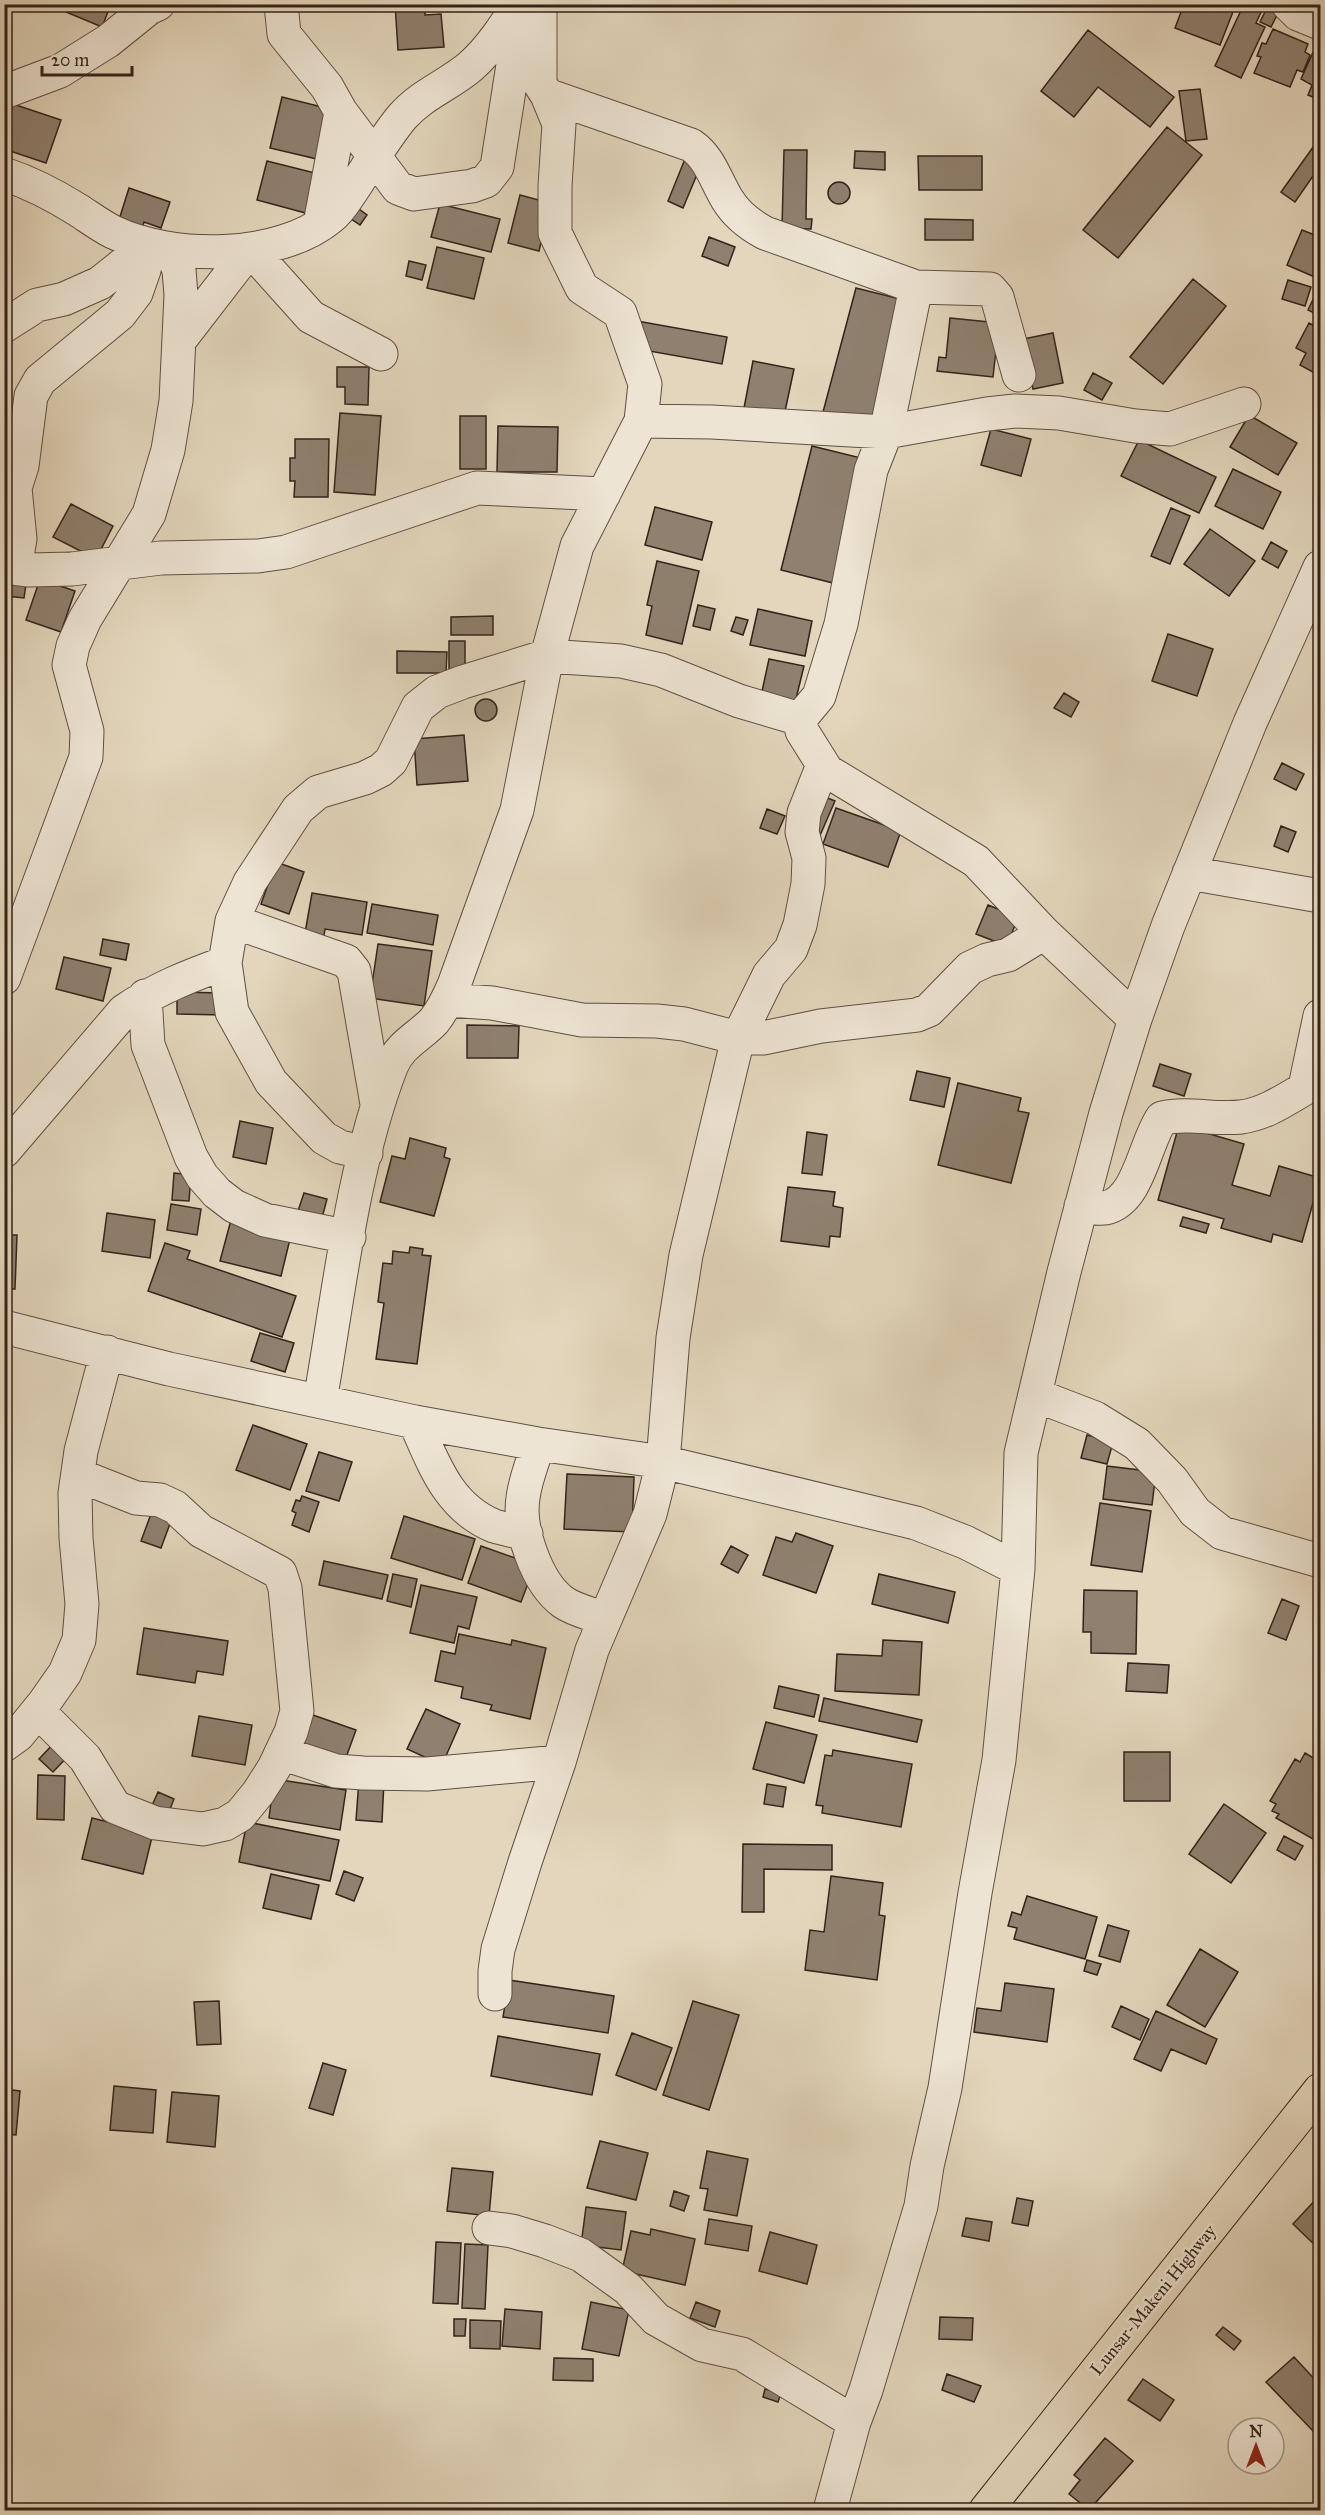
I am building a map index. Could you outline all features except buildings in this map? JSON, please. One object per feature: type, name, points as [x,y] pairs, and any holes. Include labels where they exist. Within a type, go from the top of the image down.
[{"type":"main road","name":"Lunsar-Makeni Highway","points":[[986,2511],[1320,2090]]},
{"type":"street","points":[[4,92],[60,71],[108,41],[149,8],[158,4]]},
{"type":"street","points":[[255,4],[283,19],[341,112],[374,159],[398,188],[414,194],[472,186],[486,181],[497,167],[518,33],[519,4]]},
{"type":"street","points":[[4,174],[31,183],[112,231],[154,246],[228,252],[250,249],[303,233],[331,217],[374,159],[391,130],[414,103],[471,66],[496,39],[519,4]]},
{"type":"street","points":[[320,1401],[349,1237],[377,1107],[392,1064],[404,1046],[432,1022],[448,1000],[517,810],[548,656],[577,546],[641,421],[645,384],[620,314],[582,288],[555,233],[555,186],[560,124],[548,95],[540,84],[540,4]]},
{"type":"street","points":[[1288,4],[1298,14],[1320,23]]},
{"type":"street","points":[[548,95],[691,145],[702,153],[728,201],[749,224],[765,233],[916,287],[990,289],[997,297],[1019,375]]},
{"type":"street","points":[[320,224],[341,112]]},
{"type":"street","points":[[154,246],[135,293],[120,314],[40,380],[31,396],[22,466],[15,488],[20,539],[10,568],[72,569],[161,558],[258,556],[286,552],[477,488],[604,494]]},
{"type":"street","points":[[4,327],[37,305],[64,299],[100,283],[125,263],[154,246]]},
{"type":"street","points":[[4,978],[12,930],[86,757],[87,731],[69,665],[73,646],[85,619],[149,514],[168,450],[176,401],[180,278],[179,270],[154,246]]},
{"type":"street","points":[[179,341],[250,249]]},
{"type":"street","points":[[250,249],[311,317],[381,354]]},
{"type":"street","points":[[916,287],[886,432],[871,470],[841,624],[819,696],[800,719],[802,731],[827,771],[976,861],[1044,933],[1135,1019]]},
{"type":"street","points":[[641,421],[734,423],[886,432],[1015,411],[1059,412],[1135,426],[1170,429],[1244,404]]},
{"type":"street","points":[[830,2511],[854,2422],[873,2368],[921,2206],[927,2166],[945,2088],[975,1893],[999,1760],[1018,1569],[1021,1453],[1082,1206],[1106,1113],[1135,1019],[1189,873],[1250,723],[1318,576]]},
{"type":"street","points":[[366,1152],[340,1146],[324,1138],[272,1082],[232,1012],[225,963],[232,921],[250,882],[298,809],[318,792],[365,778],[381,770],[391,760],[418,707],[437,692],[548,656],[621,661],[661,670],[739,701],[800,719]]},
{"type":"street","points":[[495,1994],[498,1949],[560,1762],[592,1650],[650,1515],[663,1462],[672,1338],[686,1255],[738,1038],[769,975],[790,949],[800,925],[808,884],[810,858],[802,832],[804,813],[824,765]]},
{"type":"street","points":[[1189,873],[1320,896]]},
{"type":"street","points":[[232,921],[346,961],[354,971],[377,1107]]},
{"type":"street","points":[[448,1000],[492,1003],[582,1020],[657,1021],[684,1024],[738,1038],[763,1038],[821,1026],[917,1015],[929,1010],[970,968],[987,960],[1008,955],[1044,933]]},
{"type":"street","points":[[4,1151],[124,1011],[175,981],[225,963]]},
{"type":"street","points":[[146,996],[148,1045],[191,1156],[202,1176],[217,1193],[234,1206],[265,1220],[349,1237]]},
{"type":"street","points":[[1082,1206],[1104,1208],[1119,1203],[1132,1187],[1152,1132],[1162,1118],[1177,1115],[1240,1117],[1273,1107],[1313,1084],[1320,1016]]},
{"type":"street","points":[[4,1327],[169,1369],[415,1422],[537,1444],[663,1462],[916,1523],[965,1542],[1018,1569]]},
{"type":"street","points":[[4,1745],[18,1735],[38,1711],[65,1673],[79,1640],[82,1604],[76,1538],[75,1493],[81,1451],[107,1352]]},
{"type":"street","points":[[1035,1395],[1095,1418],[1137,1444],[1172,1480],[1195,1512],[1222,1533],[1320,1561]]},
{"type":"street","points":[[415,1422],[450,1494],[470,1512],[494,1526],[526,1533]]},
{"type":"street","points":[[537,1444],[523,1497],[526,1533],[540,1575],[554,1595],[564,1603],[605,1619]]},
{"type":"street","points":[[38,1711],[85,1758],[115,1807],[155,1823],[203,1829],[225,1824],[240,1815],[258,1793],[274,1768],[291,1732],[297,1711],[285,1588],[280,1573],[201,1530],[175,1507],[160,1500],[135,1498],[78,1475]]},
{"type":"street","points":[[281,1753],[336,1771],[363,1773],[427,1774],[560,1762]]},
{"type":"street","points":[[489,2228],[512,2231],[581,2255],[628,2289],[656,2319],[702,2345],[742,2354],[854,2422]]}]
